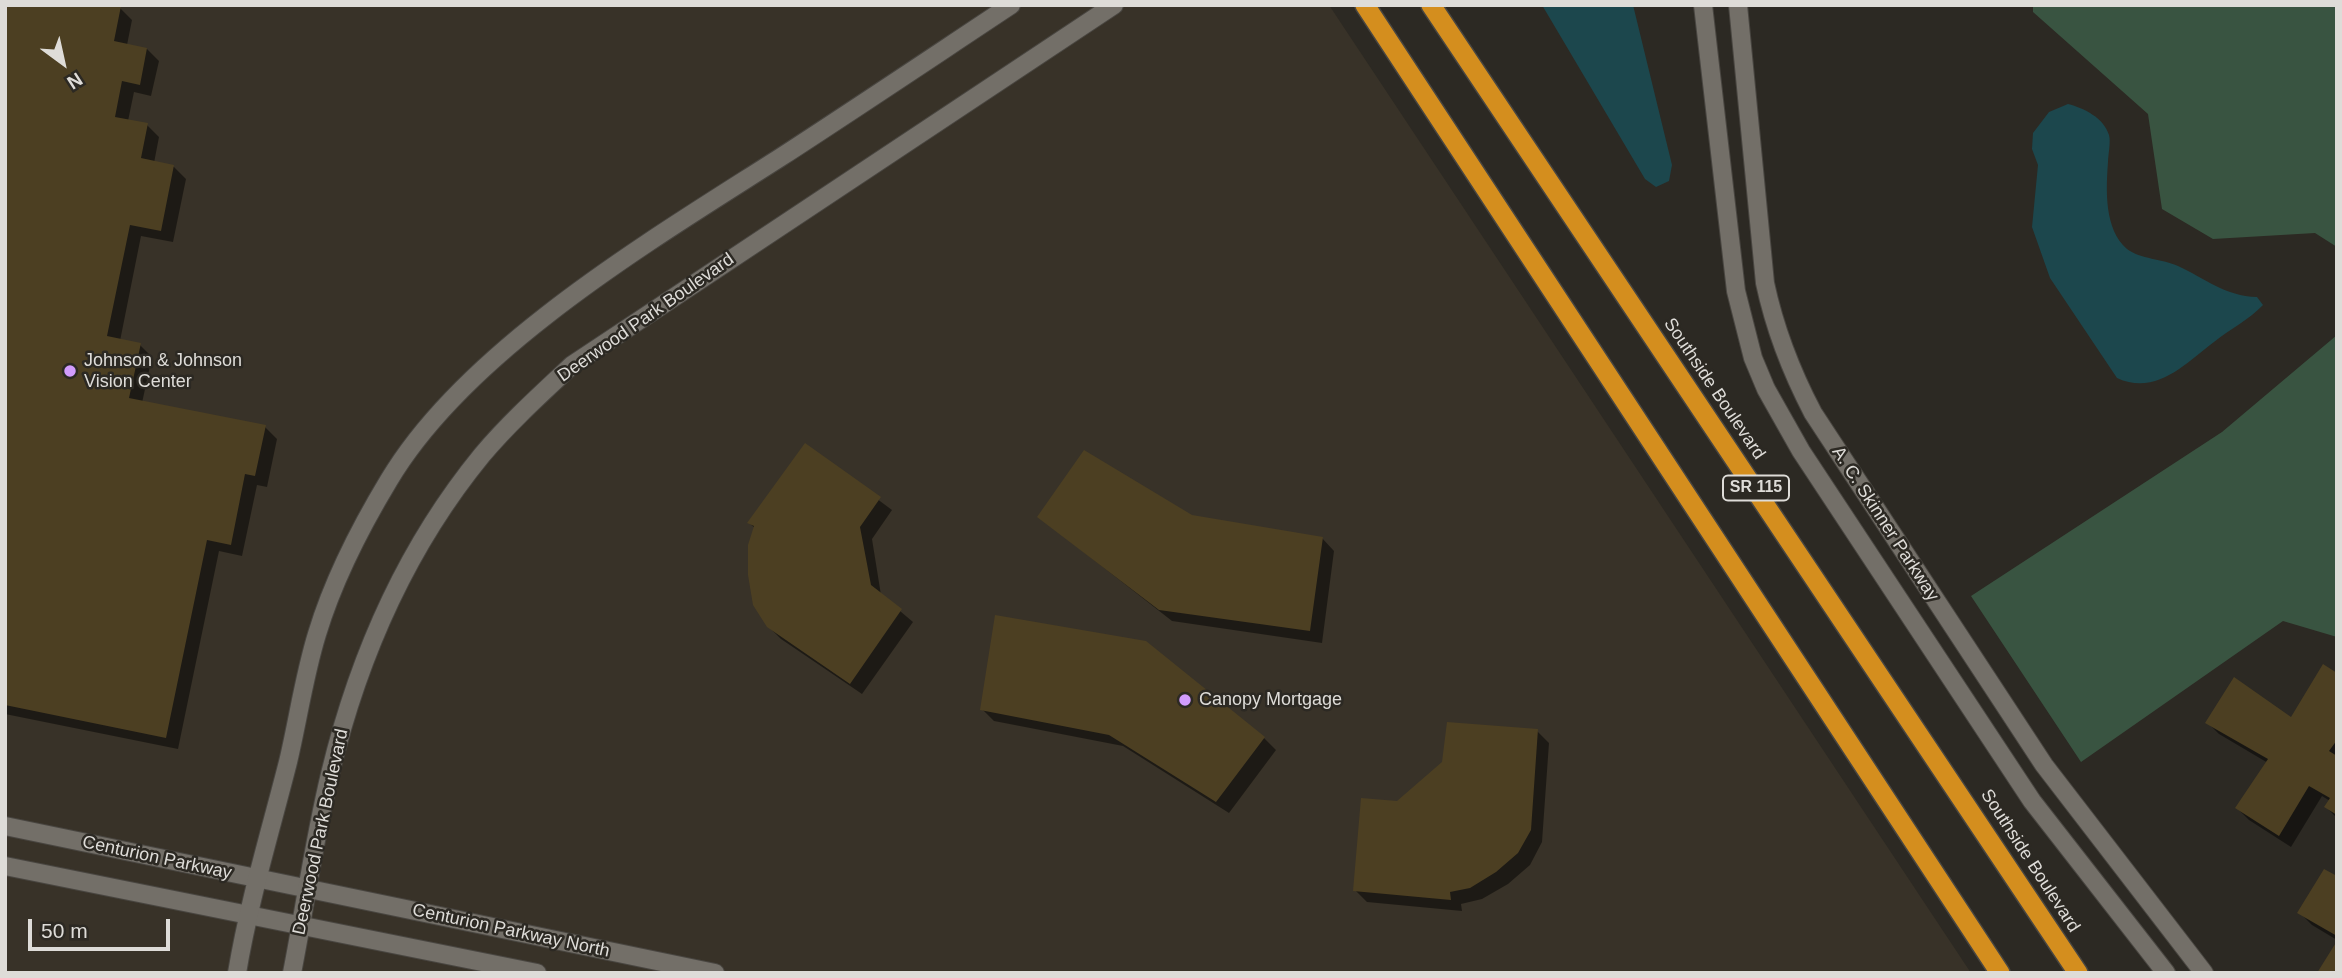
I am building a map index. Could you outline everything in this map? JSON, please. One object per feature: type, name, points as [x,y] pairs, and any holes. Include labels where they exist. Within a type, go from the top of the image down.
[{"type":"highway","points":[[1365,5],[2000,973]]},
{"type":"highway","name":"Southside Boulevard","points":[[1431,5],[2078,973]]},
{"type":"main road","points":[[237,973],[255,879],[287,765],[316,635],[340,573],[390,478],[436,417],[483,370],[580,291],[678,222],[1011,5]]},
{"type":"main road","name":"Deerwood Park Boulevard","points":[[292,973],[330,776],[349,705],[370,646],[416,548],[440,511],[491,445],[572,365],[1114,5]]},
{"type":"main road","name":"A. C. Skinner Parkway","points":[[1703,5],[1734,279],[1743,323],[1766,389],[1801,451],[2032,801],[2166,973]]},
{"type":"main road","name":"A. C. Skinner Parkway","points":[[1738,5],[1765,283],[1779,339],[1796,381],[1813,413],[2044,765],[2204,973]]},
{"type":"main road","name":"Centurion Parkway","points":[[5,826],[308,890]]},
{"type":"main road","points":[[5,866],[302,924]]},
{"type":"main road","name":"Centurion Parkway North","points":[[308,890],[715,973]]},
{"type":"main road","name":"Centurion Parkway North","points":[[302,924],[537,973]]},
{"type":"shaded area","points":[[5,5],[1329,5],[1971,973],[5,973]]},
{"type":"green space","points":[[2033,5],[2337,5],[2337,247],[2315,233],[2213,239],[2162,209],[2148,114],[2033,12]]},
{"type":"green space","points":[[2337,335],[2337,637],[2283,621],[2081,762],[1971,596],[2222,432]]},
{"type":"water","points":[[1542,5],[1633,5],[1672,165],[1669,181],[1656,187],[1645,179]]},
{"type":"water","points":[[2068,104],[2093,115],[2103,124],[2109,135],[2108,208],[2119,241],[2138,255],[2178,266],[2235,294],[2257,297],[2263,305],[2181,368],[2157,380],[2131,383],[2117,378],[2050,278],[2032,227],[2038,165],[2032,149],[2033,133],[2049,112]]},
{"type":"building","name":"Johnson & Johnson Vision Center","points":[[5,5],[121,6],[114,41],[147,48],[140,85],[122,81],[115,117],[148,123],[141,158],[174,165],[161,231],[130,225],[107,336],[141,343],[129,398],[266,425],[255,476],[245,474],[231,545],[207,540],[166,738],[5,705]]},
{"type":"building","points":[[805,443],[881,497],[860,527],[871,585],[902,609],[850,684],[767,627],[753,605],[748,575],[748,545],[754,526],[747,523]]},
{"type":"building","points":[[1084,450],[1192,515],[1323,537],[1310,631],[1159,610],[1037,517]]},
{"type":"building","points":[[995,615],[1146,641],[1265,737],[1216,802],[1109,735],[980,710]]},
{"type":"building","points":[[2323,664],[2337,673],[2337,740],[2329,751],[2337,756],[2337,815],[2324,807],[2330,798],[2309,786],[2279,836],[2235,808],[2268,759],[2205,723],[2234,677],[2291,717]]},
{"type":"building","points":[[1447,722],[1538,729],[1531,830],[1518,853],[1496,872],[1470,888],[1450,892],[1451,900],[1353,891],[1361,798],[1397,801],[1442,762]]},
{"type":"building","points":[[2324,869],[2337,876],[2337,936],[2297,913]]},
{"type":"building","points":[[2337,941],[2337,973],[2317,973]]},
{"type":"place","name":"Johnson & Johnson Vision Center","points":[[70,371]]},
{"type":"place","name":"Canopy Mortgage","points":[[1185,700]]}]
